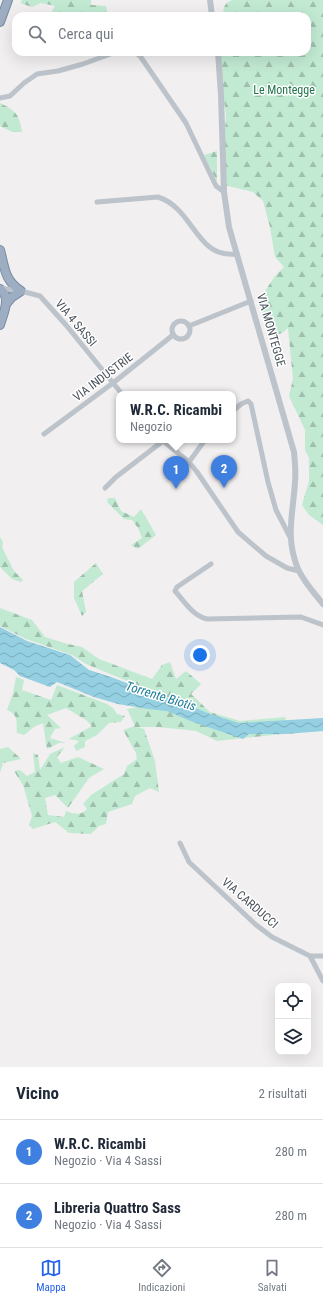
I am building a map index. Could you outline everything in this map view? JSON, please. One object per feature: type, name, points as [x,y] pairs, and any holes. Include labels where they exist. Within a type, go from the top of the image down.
[{"type":"highway","points":[[0,22],[8,0]]},
{"type":"highway","points":[[0,250],[7,278],[12,284],[21,290],[6,304]]},
{"type":"highway","points":[[0,325],[6,304],[6,295],[0,288],[5,284],[7,278]]},
{"type":"street","points":[[210,0],[212,12]]},
{"type":"street","points":[[0,98],[10,96],[24,83],[37,74],[71,68],[105,56]]},
{"type":"street","points":[[138,56],[186,123],[216,186],[224,192]]},
{"type":"street","name":"VIA MONTEGGE","points":[[218,56],[224,192],[230,227],[294,452],[295,482],[290,527],[294,556],[299,571],[306,584],[323,604]]},
{"type":"street","points":[[97,202],[158,197],[167,200],[179,210],[210,248],[228,255],[238,254]]},
{"type":"street","name":"VIA 4 SASSI","points":[[0,288],[21,290],[40,296],[66,325],[120,391]]},
{"type":"street","name":"VIA INDUSTRIE","points":[[44,434],[168,340],[173,335],[172,328],[176,322],[184,321],[189,326],[251,301]]},
{"type":"street","points":[[173,335],[177,339],[183,340],[188,337],[190,332],[189,326]]},
{"type":"street","points":[[236,408],[248,401],[251,404],[268,482],[276,510],[291,539]]},
{"type":"street","points":[[105,488],[116,477],[158,443]]},
{"type":"street","points":[[166,443],[189,462],[238,532],[266,556],[287,568],[299,571]]},
{"type":"street","points":[[189,462],[203,443]]},
{"type":"street","points":[[211,564],[177,587],[175,591],[193,613],[199,617],[207,619],[301,617],[323,625]]},
{"type":"street","name":"VIA CARDUCCI","points":[[180,843],[189,862],[255,924],[272,937],[310,956],[323,956]]},
{"type":"street","points":[[310,956],[323,981]]},
{"type":"green space","points":[[22,0],[91,0],[91,5],[106,6],[107,12],[51,12],[55,6],[41,3],[32,7],[20,3]]},
{"type":"green space","name":"Le Montegge","points":[[232,0],[323,0],[323,525],[309,515],[302,505],[309,481],[309,458],[305,450],[305,430],[289,396],[293,379],[288,328],[282,333],[274,336],[262,311],[265,291],[275,276],[284,267],[275,257],[270,227],[263,201],[253,192],[224,185],[223,156],[226,116],[218,56],[311,56],[311,12],[223,12],[225,5]]},
{"type":"green space","points":[[0,103],[10,108],[16,114],[20,121],[22,132],[12,132],[0,126]]},
{"type":"green space","points":[[217,151],[217,182],[204,155]]},
{"type":"green space","points":[[108,498],[115,498],[121,511],[134,517],[141,509],[156,535],[138,549],[131,545],[142,538],[138,528],[132,520],[124,519],[107,502]]},
{"type":"green space","points":[[0,537],[3,542],[2,547],[14,571],[23,580],[21,582],[12,579],[0,567]]},
{"type":"green space","points":[[96,563],[103,574],[82,591],[86,612],[82,616],[74,598],[74,582]]},
{"type":"green space","points":[[0,608],[32,620],[45,637],[82,647],[99,659],[152,679],[162,665],[170,662],[176,679],[186,671],[201,684],[191,694],[210,712],[240,721],[286,717],[282,734],[217,741],[196,731],[158,727],[137,727],[144,729],[155,761],[159,792],[150,788],[135,796],[132,804],[108,812],[106,824],[99,826],[91,834],[69,833],[55,822],[33,829],[29,825],[32,816],[23,785],[14,771],[20,770],[27,776],[35,772],[33,753],[38,755],[40,770],[50,754],[65,747],[57,757],[61,763],[78,757],[104,769],[89,778],[68,808],[55,795],[45,798],[48,815],[64,817],[66,811],[75,814],[82,813],[87,809],[83,804],[91,795],[124,774],[127,766],[137,759],[136,753],[123,730],[135,726],[127,709],[144,706],[149,690],[86,664],[72,655],[26,639],[0,626]]},
{"type":"green space","points":[[16,677],[24,680],[22,690],[51,700],[57,685],[107,704],[113,708],[117,714],[125,716],[121,722],[109,723],[97,735],[85,741],[85,747],[76,751],[74,746],[79,741],[69,739],[92,726],[86,720],[66,708],[47,715],[61,728],[55,729],[50,738],[66,743],[59,743],[47,749],[43,723],[34,727],[24,735],[17,733],[17,722],[15,716],[7,710],[13,693]]},
{"type":"green space","points":[[8,747],[21,759],[3,763],[0,773],[0,749]]},
{"type":"water","name":"Torrente Biotis","points":[[0,627],[27,641],[70,655],[89,670],[210,714],[239,723],[323,718],[323,731],[286,734],[249,734],[243,739],[193,722],[167,711],[118,704],[94,697],[57,682],[50,687],[20,676],[14,670],[0,663]]},
{"type":"place","name":"Libreria Quattro Sass","points":[[224,488]]},
{"type":"place","name":"W.R.C. Ricambi","points":[[176,489]]}]
